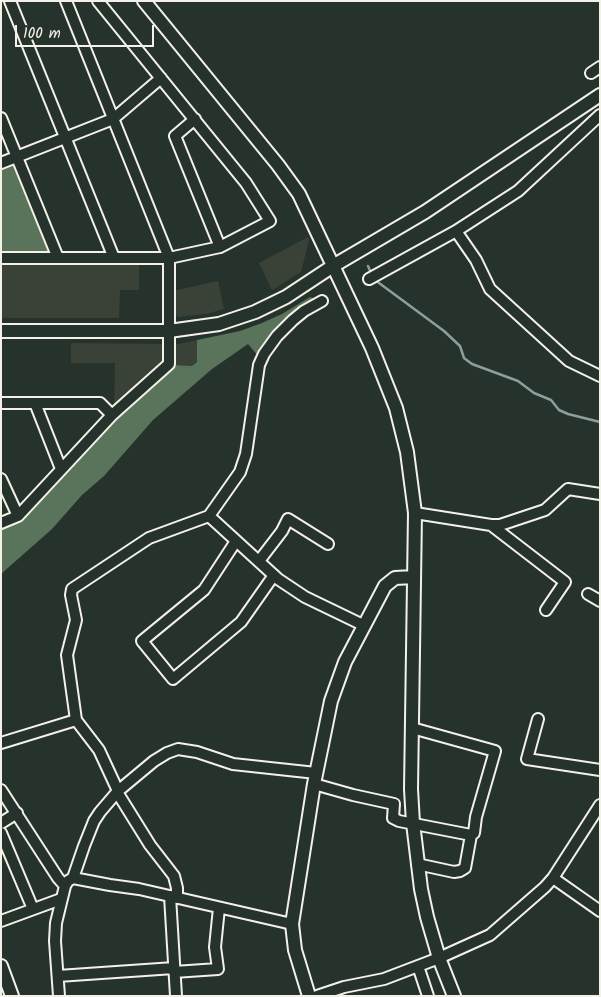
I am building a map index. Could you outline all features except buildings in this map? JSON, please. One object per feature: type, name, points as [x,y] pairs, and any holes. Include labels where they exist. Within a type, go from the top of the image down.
[{"type":"street","points":[[10,1],[114,258]]},
{"type":"street","points":[[1,523],[18,516],[112,415],[170,364],[169,258],[66,1]]},
{"type":"street","points":[[1,258],[169,258],[220,246],[270,221],[246,183],[98,1]]},
{"type":"street","points":[[144,1],[293,185],[304,203],[378,363],[396,408],[407,452],[415,513],[411,789],[417,864],[427,916],[439,958],[454,996]]},
{"type":"street","points":[[1,163],[113,119],[161,78]]},
{"type":"street","points":[[1,331],[169,331],[219,324],[264,309],[297,291],[333,266],[425,212],[600,95]]},
{"type":"street","points":[[369,279],[456,231],[518,191],[600,115]]},
{"type":"street","points":[[1,118],[58,258]]},
{"type":"street","points":[[195,119],[175,136],[220,246]]},
{"type":"street","points":[[456,231],[476,260],[490,289],[569,361],[600,376]]},
{"type":"street","points":[[176,996],[174,897],[177,888],[174,876],[150,845],[118,792],[99,750],[76,720],[67,655],[76,620],[71,595],[72,588],[149,538],[209,516],[240,472],[246,454],[259,365],[264,354],[277,336],[293,320],[322,301]]},
{"type":"street","points":[[1,403],[100,403],[112,415]]},
{"type":"street","points":[[35,403],[61,468]]},
{"type":"street","points":[[1,479],[18,516]]},
{"type":"street","points":[[415,513],[500,525],[545,510],[568,489],[600,494]]},
{"type":"street","points":[[209,516],[274,575],[305,596],[363,625]]},
{"type":"street","points":[[259,561],[282,531],[288,519],[328,544]]},
{"type":"street","points":[[491,525],[565,582],[546,610]]},
{"type":"street","points":[[236,541],[204,590],[142,641],[173,679],[241,622],[274,575]]},
{"type":"street","points":[[309,996],[295,950],[292,924],[315,779],[331,701],[345,662],[363,625],[390,580],[401,577],[414,577]]},
{"type":"street","points":[[588,594],[600,601]]},
{"type":"street","points":[[538,719],[527,759],[600,770]]},
{"type":"street","points":[[1,743],[76,720]]},
{"type":"street","points":[[412,728],[494,751],[476,817],[474,833],[471,835],[465,868],[460,872],[454,872],[417,864]]},
{"type":"street","points":[[60,996],[55,941],[56,923],[65,886],[73,878],[94,821],[118,792],[154,761],[167,753],[178,749],[196,752],[233,764],[315,779],[353,795],[394,804],[393,818],[399,821],[471,835]]},
{"type":"street","points":[[1,790],[65,886]]},
{"type":"street","points":[[317,996],[344,987],[384,979],[439,958],[490,935],[554,878],[600,805]]},
{"type":"street","points":[[1,824],[17,813]]},
{"type":"street","points":[[1,834],[32,909]]},
{"type":"street","points":[[73,878],[174,897],[292,924]]},
{"type":"street","points":[[554,878],[600,911]]},
{"type":"street","points":[[1,921],[61,899]]},
{"type":"street","points":[[58,976],[218,969],[215,947],[220,908]]},
{"type":"street","points":[[1,966],[12,996]]},
{"type":"street","points":[[418,966],[428,996]]},
{"type":"shaded area","points":[[308,237],[309,240],[301,272],[272,290],[259,263]]},
{"type":"shaded area","points":[[1,262],[139,263],[139,290],[120,290],[119,318],[1,318]]},
{"type":"shaded area","points":[[218,281],[224,309],[206,314],[179,317],[173,314],[173,291]]},
{"type":"shaded area","points":[[197,340],[197,361],[192,366],[174,365],[174,345]]},
{"type":"shaded area","points":[[71,343],[161,344],[165,345],[165,359],[164,363],[114,407],[115,363],[71,363]]},
{"type":"green space","points":[[12,163],[16,164],[50,251],[48,254],[1,254],[1,167]]},
{"type":"green space","points":[[310,297],[318,300],[258,356],[248,344],[212,369],[153,420],[104,476],[82,495],[52,529],[1,574],[1,528],[144,391],[174,365],[192,366],[197,362],[197,340],[240,331],[262,323],[282,314]]},
{"type":"waterway","points":[[368,266],[372,275]]},
{"type":"waterway","points":[[375,280],[444,331],[460,346],[464,358],[472,364],[518,381],[534,393],[551,400],[559,410],[600,422]]}]
